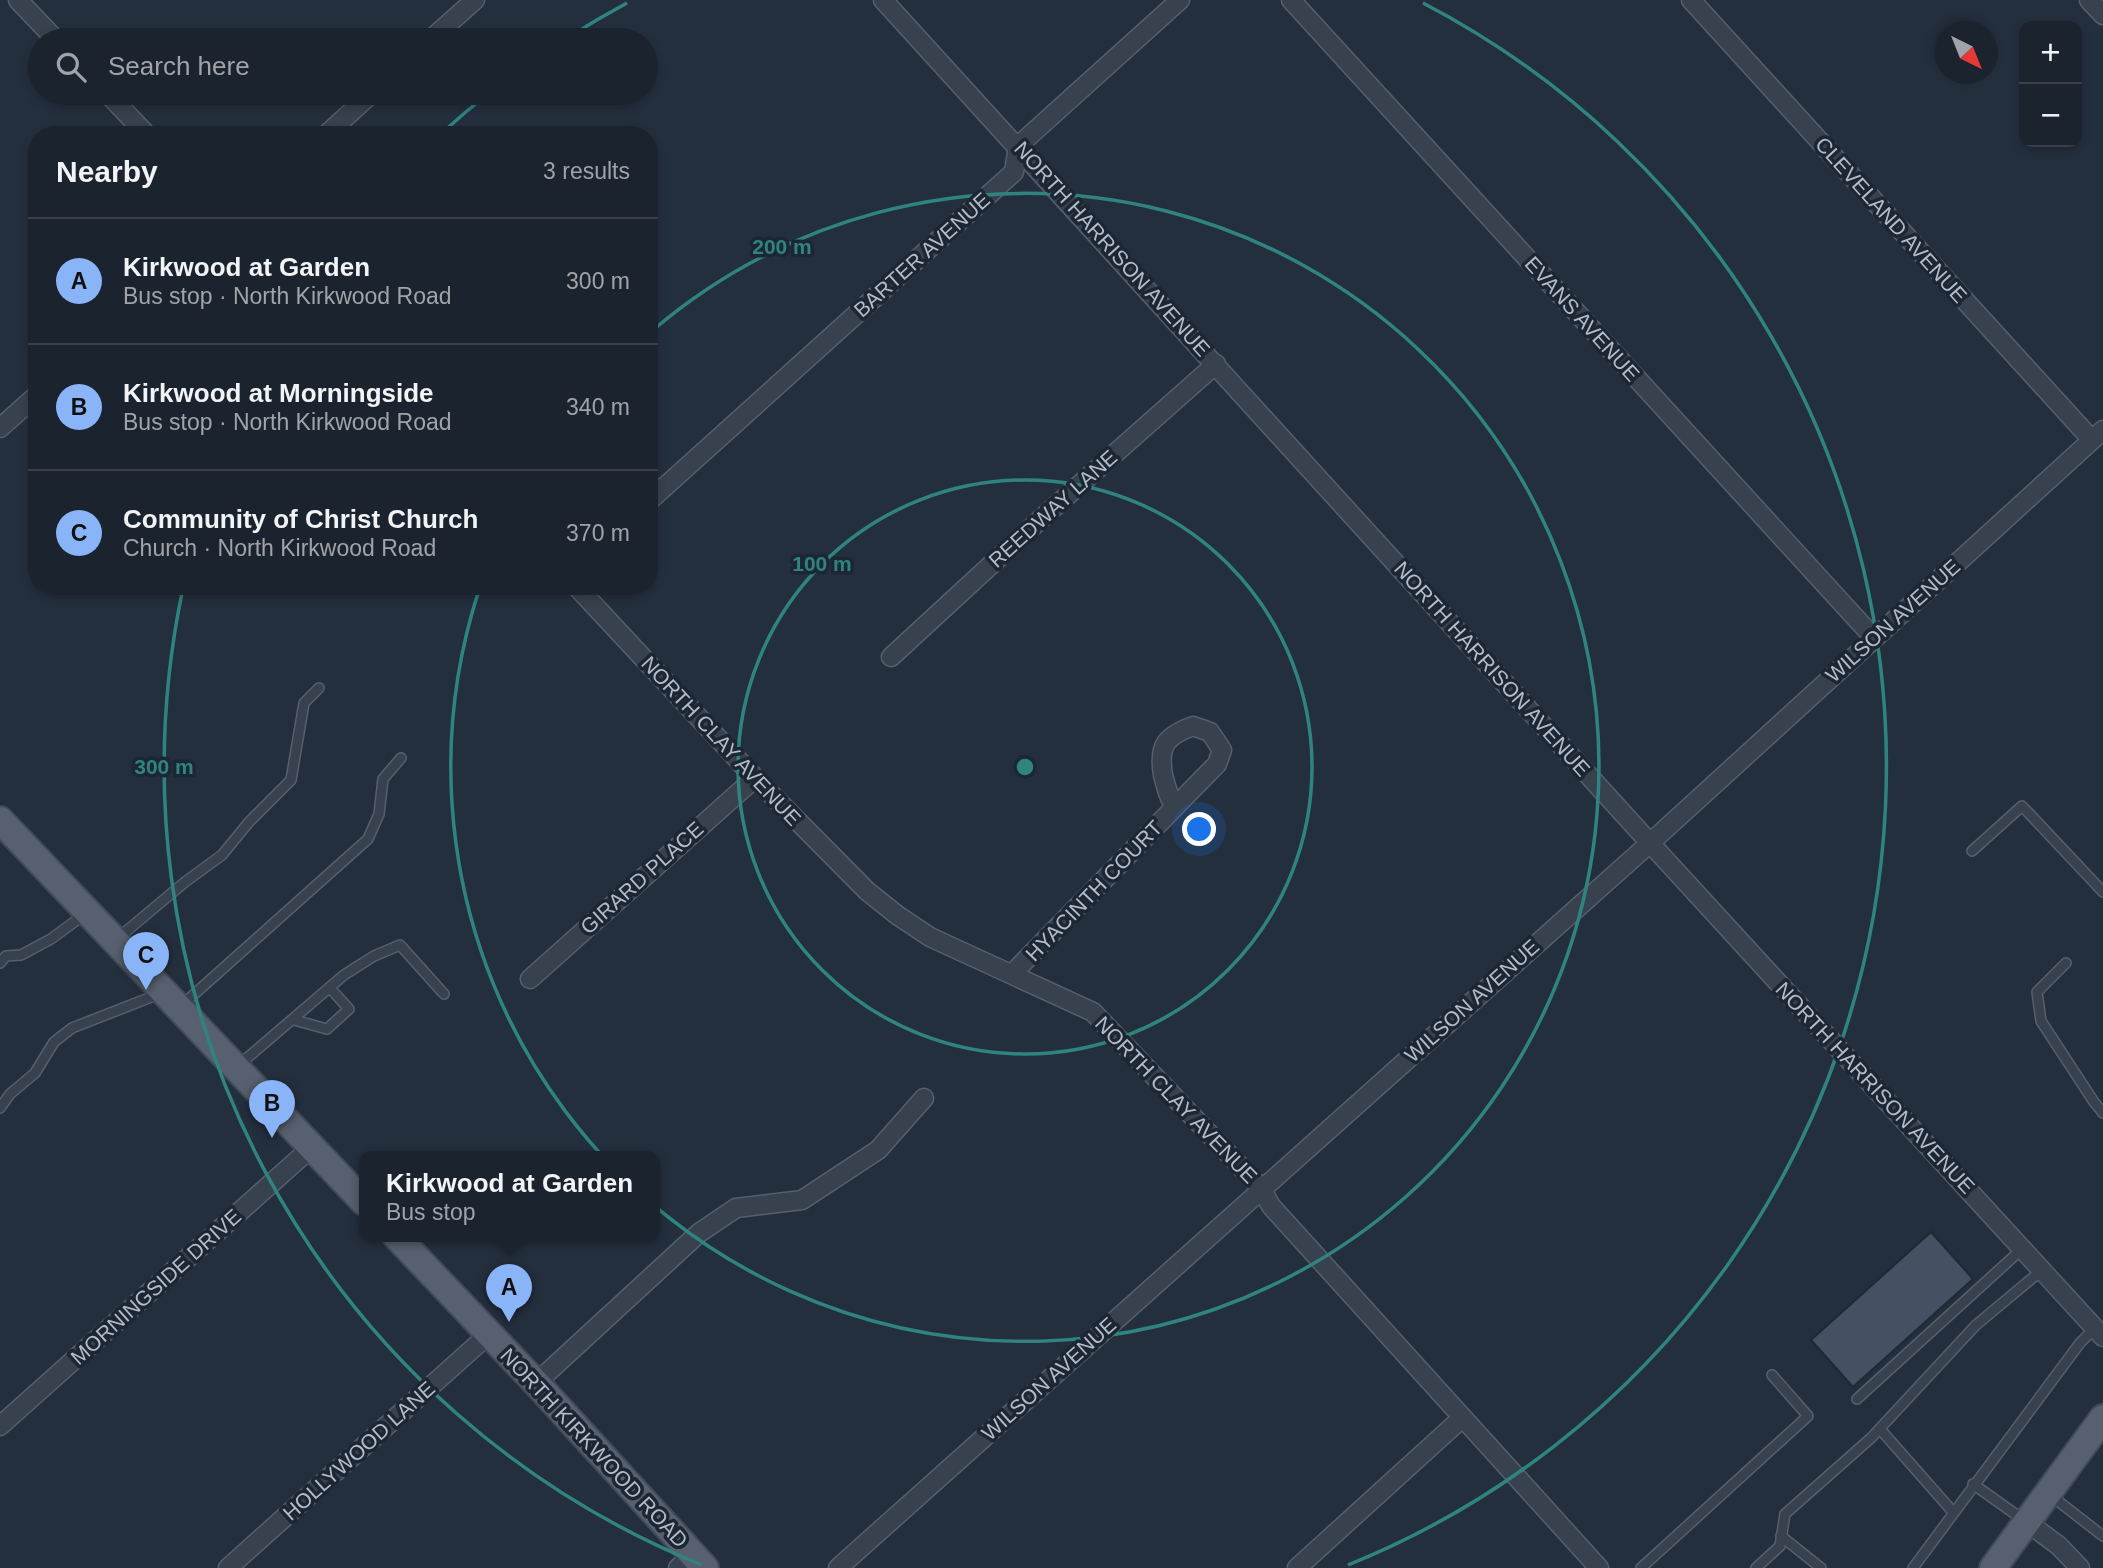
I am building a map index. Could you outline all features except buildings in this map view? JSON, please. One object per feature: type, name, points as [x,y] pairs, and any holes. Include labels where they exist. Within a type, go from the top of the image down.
[{"type":"main road","points":[[0,820],[359,1197]]},
{"type":"main road","name":"NORTH KIRKWOOD ROAD","points":[[402,1242],[536,1383],[692,1564]]},
{"type":"main road","points":[[1993,1568],[2103,1418]]},
{"type":"street","points":[[18,0],[45,28]]},
{"type":"street","points":[[444,28],[475,0]]},
{"type":"street","name":"NORTH HARRISON AVENUE","points":[[883,0],[2099,1333]]},
{"type":"street","name":"BARTER AVENUE","points":[[658,493],[1014,172],[1018,146],[1180,0]]},
{"type":"street","name":"EVANS AVENUE","points":[[1291,0],[1874,638]]},
{"type":"street","name":"CLEVELAND AVENUE","points":[[1691,0],[2098,435]]},
{"type":"street","points":[[2089,0],[2103,15]]},
{"type":"street","points":[[118,105],[138,126]]},
{"type":"street","points":[[336,126],[359,105]]},
{"type":"street","name":"REEDWAY LANE","points":[[891,657],[1042,518],[1216,364]]},
{"type":"street","points":[[0,428],[28,403]]},
{"type":"street","name":"WILSON AVENUE","points":[[838,1568],[1650,843],[2098,435]]},
{"type":"street","name":"NORTH CLAY AVENUE","points":[[584,595],[755,778],[867,891],[930,937],[1093,1012],[1261,1188],[1271,1206],[1599,1568]]},
{"type":"street","name":"GIRARD PLACE","points":[[530,979],[755,778]]},
{"type":"street","name":"HYACINTH COURT","points":[[1012,974],[1174,806]]},
{"type":"street","points":[[536,1383],[699,1233],[736,1208],[802,1200],[877,1150],[924,1098]]},
{"type":"street","name":"MORNINGSIDE DRIVE","points":[[0,1426],[312,1147]]},
{"type":"street","name":"HOLLYWOOD LANE","points":[[228,1568],[489,1334]]},
{"type":"street","points":[[1297,1568],[1462,1418]]},
{"type":"street","points":[[2027,1522],[2059,1546],[2080,1568]]},
{"type":"lane","points":[[115,940],[222,855],[249,821],[291,780],[304,703],[319,688]]},
{"type":"lane","points":[[0,1108],[9,1094],[35,1073],[54,1042],[72,1028],[172,1000],[368,839],[379,814],[383,779],[401,758]]},
{"type":"lane","points":[[1972,851],[2022,806],[2103,892]]},
{"type":"lane","points":[[0,963],[6,956],[21,955],[51,939],[88,912]]},
{"type":"lane","points":[[235,1069],[344,975],[374,956],[400,945],[443,994]]},
{"type":"lane","points":[[2066,963],[2037,992],[2041,1021],[2103,1113]]},
{"type":"lane","points":[[294,1020],[327,1029],[349,1009],[330,988]]},
{"type":"lane","points":[[1857,1399],[2022,1249]]},
{"type":"lane","points":[[1756,1568],[1780,1546],[1785,1514],[1880,1429],[1976,1325],[2042,1270]]},
{"type":"lane","points":[[1913,1568],[2080,1343],[2099,1333]]},
{"type":"lane","points":[[1641,1568],[1808,1416],[1772,1375]]},
{"type":"lane","points":[[1880,1429],[1953,1512]]},
{"type":"lane","points":[[1973,1484],[2027,1522]]},
{"type":"lane","points":[[2048,1493],[2103,1536]]},
{"type":"lane","points":[[1781,1536],[1821,1568]]},
{"type":"place","name":"Community of Christ Church","points":[[146,990]]},
{"type":"place","name":"Kirkwood at Morningside","points":[[272,1138]]},
{"type":"place","name":"Kirkwood at Garden","points":[[509,1322]]}]
